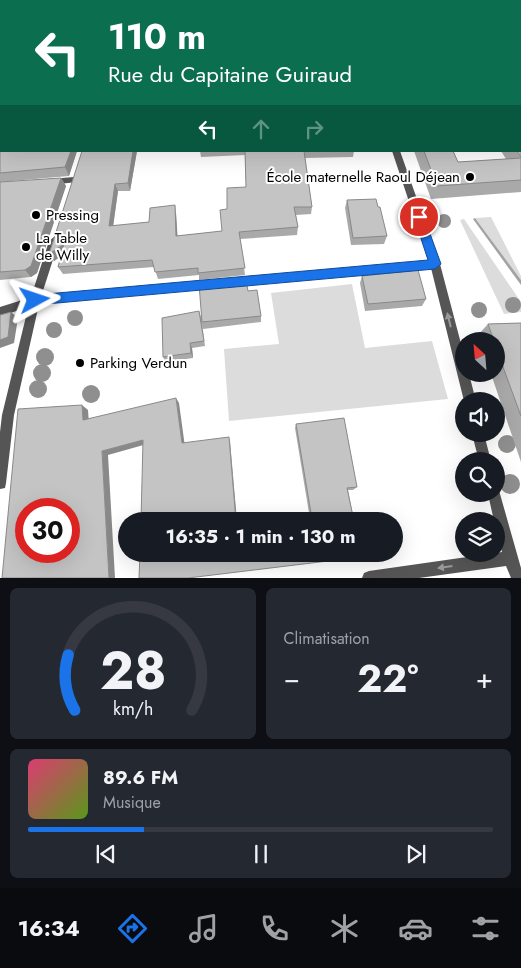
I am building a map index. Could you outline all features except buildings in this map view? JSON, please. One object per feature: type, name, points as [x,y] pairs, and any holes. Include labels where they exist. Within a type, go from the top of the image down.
[{"type":"street","points":[[396,152],[435,264],[468,392]]},
{"type":"street","points":[[37,183],[72,185],[78,166]]},
{"type":"street","points":[[0,484],[8,415],[35,300],[59,226]]},
{"type":"street","points":[[0,312],[35,300],[435,264]]},
{"type":"street","points":[[496,502],[510,558],[518,578]]},
{"type":"street","points":[[369,578],[510,558]]},
{"type":"shaded area","points":[[491,217],[521,276],[521,280],[475,218]]},
{"type":"shaded area","points":[[475,218],[521,280],[521,285],[473,219]]},
{"type":"shaded area","points":[[464,219],[521,302],[521,312],[504,314],[460,220]]},
{"type":"shaded area","points":[[352,284],[365,348],[432,341],[448,399],[229,421],[224,349],[279,344],[271,293]]},
{"type":"place","name":"École maternelle Raoul Déjean","points":[[470,177]]},
{"type":"place","name":"Pressing","points":[[36,215]]},
{"type":"place","name":"La Table de Willy","points":[[26,247]]},
{"type":"place","name":"Parking Verdun","points":[[80,363]]},
{"type":"route","points":[[35,300],[435,264],[419,217]]}]
